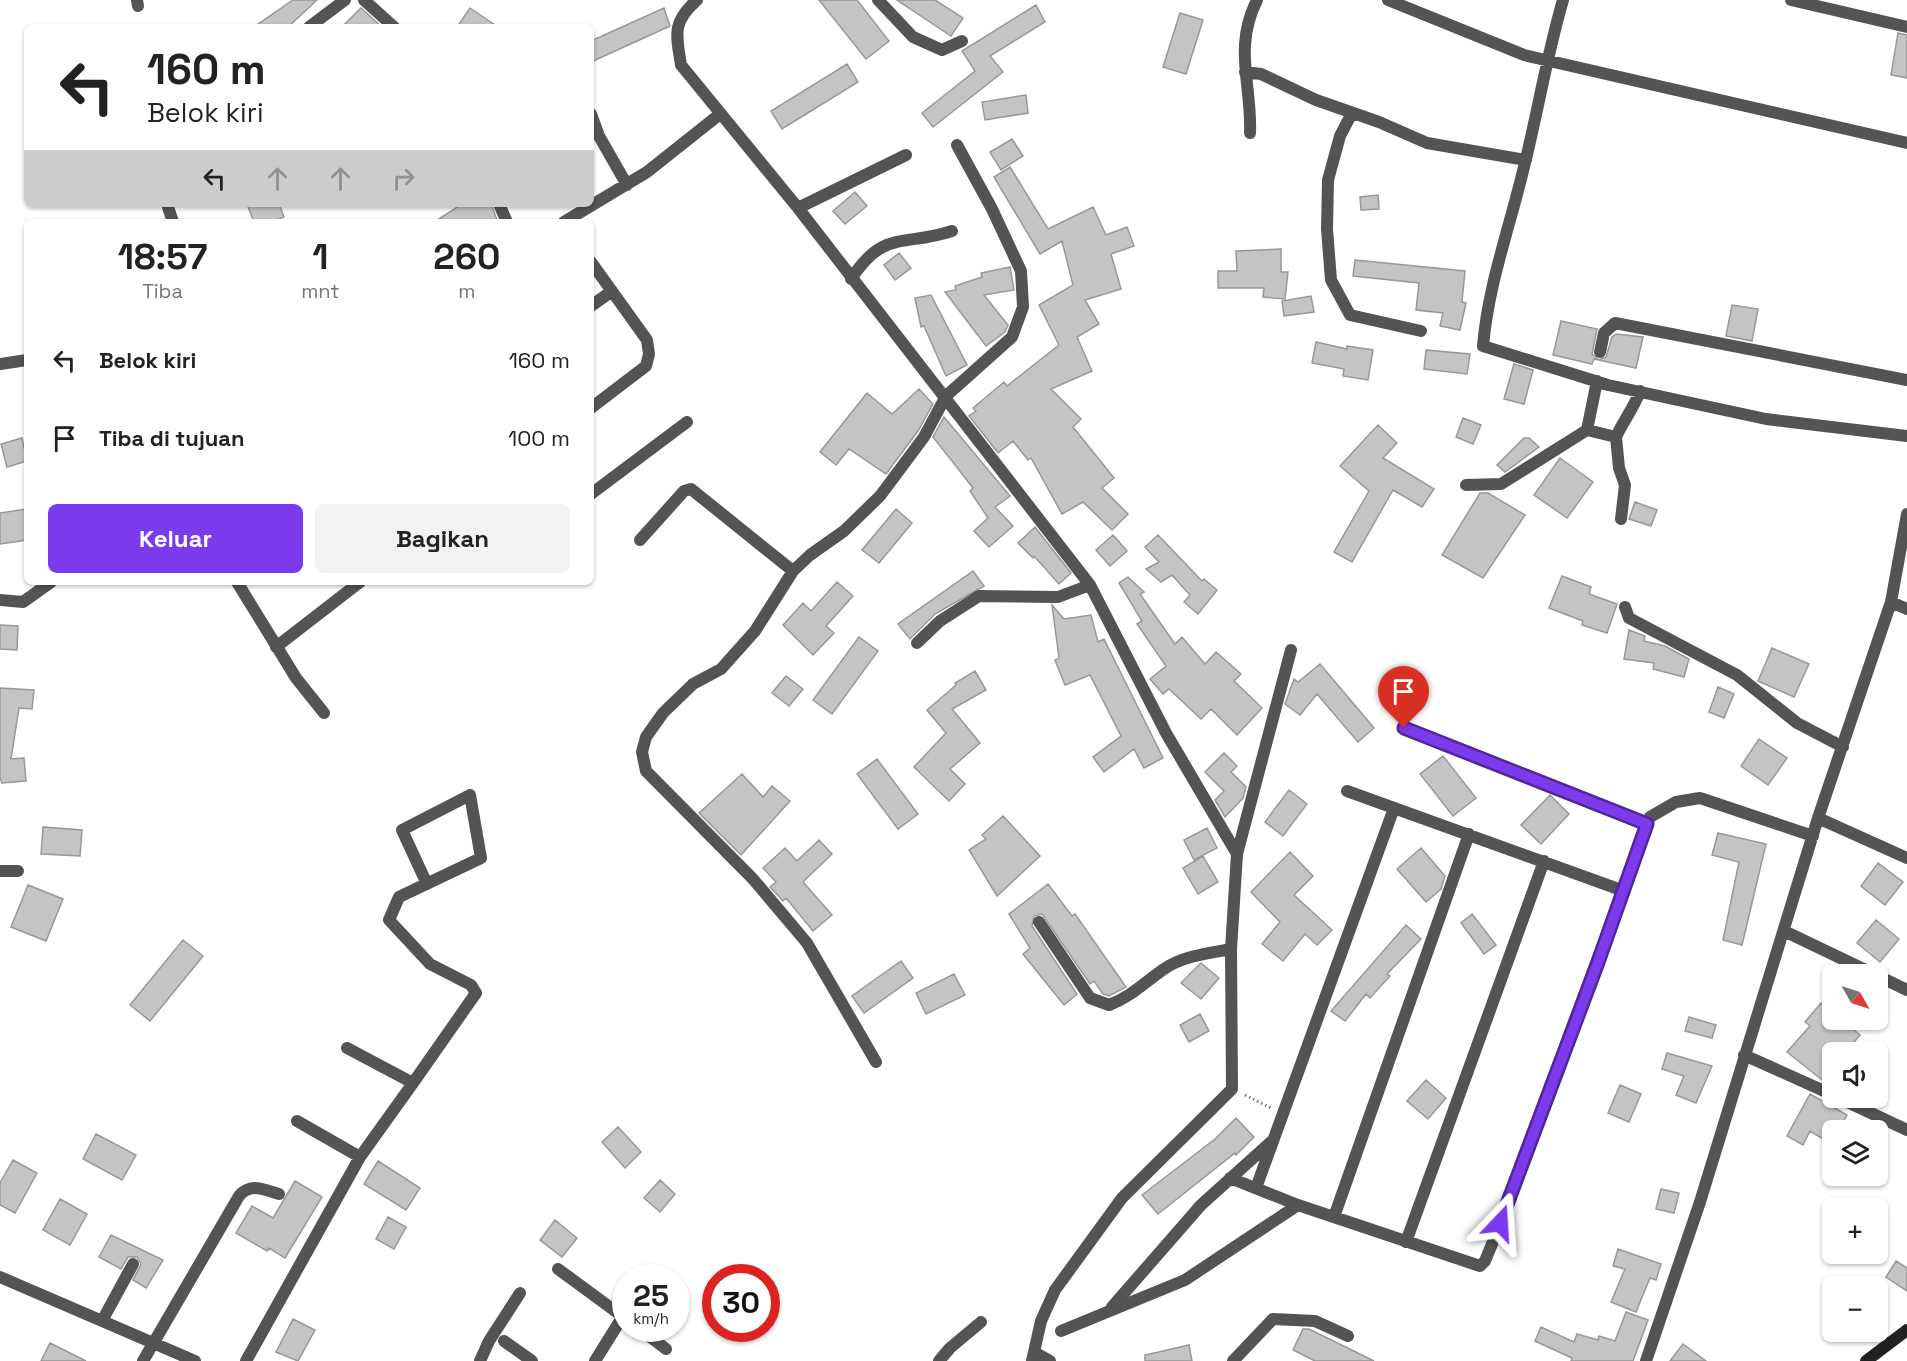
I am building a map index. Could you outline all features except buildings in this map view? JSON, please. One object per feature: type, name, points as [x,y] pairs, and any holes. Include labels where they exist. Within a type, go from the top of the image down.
[{"type":"street","points":[[313,24],[345,0]]},
{"type":"street","points":[[363,0],[391,24]]},
{"type":"street","points":[[697,0],[682,14],[676,36],[681,65],[798,208],[851,279],[946,396],[1090,585],[1166,733],[1238,854]]},
{"type":"street","points":[[878,0],[913,37],[942,50],[962,41]]},
{"type":"street","points":[[1250,133],[1251,103],[1243,51],[1250,13],[1257,0]]},
{"type":"street","points":[[1388,0],[1524,55],[1907,143]]},
{"type":"street","points":[[1563,0],[1547,60],[1526,160],[1492,286],[1483,346],[1597,381],[1766,419],[1907,436]]},
{"type":"street","points":[[1791,0],[1907,27]]},
{"type":"street","points":[[1245,72],[1261,74],[1316,100],[1427,143],[1526,160]]},
{"type":"street","points":[[1352,113],[1340,136],[1328,180],[1327,229],[1331,280],[1350,315],[1421,331]]},
{"type":"street","points":[[594,205],[647,172],[720,114]]},
{"type":"street","points":[[594,122],[599,136],[627,185]]},
{"type":"street","points":[[876,1062],[807,943],[753,879],[646,771],[642,752],[646,736],[663,712],[693,684],[721,669],[755,631],[793,571],[810,555],[844,531],[880,496],[924,437],[946,396],[1012,337],[1023,307],[1021,272],[992,209],[957,145]]},
{"type":"street","points":[[798,208],[906,155]]},
{"type":"street","points":[[571,219],[591,207]]},
{"type":"street","points":[[851,279],[866,257],[881,246],[931,238],[952,231]]},
{"type":"street","points":[[594,266],[647,340],[649,354],[646,366],[594,406]]},
{"type":"street","points":[[594,304],[612,291]]},
{"type":"street","points":[[1600,352],[1604,333],[1615,323],[1907,380]]},
{"type":"street","points":[[0,364],[24,360]]},
{"type":"street","points":[[1587,430],[1597,381]]},
{"type":"street","points":[[1622,519],[1625,485],[1619,468],[1616,437],[1621,425],[1633,411],[1640,391]]},
{"type":"street","points":[[594,492],[687,422]]},
{"type":"street","points":[[1466,484],[1501,484],[1587,430],[1616,437]]},
{"type":"street","points":[[640,540],[684,491],[691,489],[793,571]]},
{"type":"street","points":[[1646,1361],[1700,1202],[1818,819],[1890,602],[1907,514]]},
{"type":"street","points":[[0,600],[23,602],[47,585]]},
{"type":"street","points":[[239,585],[296,678],[324,713]]},
{"type":"street","points":[[276,646],[356,585]]},
{"type":"street","points":[[917,643],[940,621],[979,596],[1058,597],[1090,585]]},
{"type":"street","points":[[1890,602],[1907,609]]},
{"type":"street","points":[[1625,607],[1629,618],[1737,675],[1797,723],[1843,747]]},
{"type":"street","points":[[1050,1361],[1033,1356],[1041,1321],[1055,1290],[1122,1198],[1232,1089],[1232,949],[1238,854],[1290,650]]},
{"type":"street","points":[[1404,728],[1647,824]]},
{"type":"street","points":[[1347,791],[1624,891]]},
{"type":"street","points":[[246,1361],[360,1157],[476,993],[471,985],[430,964],[388,920],[399,897],[481,858],[470,795],[402,830],[426,884]]},
{"type":"street","points":[[1230,1178],[1298,1205],[1472,1266],[1480,1266],[1485,1261],[1647,824],[1658,811],[1689,798],[1700,798],[1813,836]]},
{"type":"street","points":[[1256,1188],[1395,808]]},
{"type":"street","points":[[1818,819],[1907,858]]},
{"type":"street","points":[[1334,1217],[1469,834]]},
{"type":"street","points":[[1406,1242],[1544,861]]},
{"type":"street","points":[[0,871],[18,871]]},
{"type":"street","points":[[1039,922],[1090,998],[1108,1005],[1127,998],[1166,968],[1198,955],[1232,949]]},
{"type":"street","points":[[1784,931],[1852,964]]},
{"type":"street","points":[[1888,981],[1907,990]]},
{"type":"street","points":[[347,1048],[413,1083]]},
{"type":"street","points":[[1744,1054],[1822,1090]]},
{"type":"street","points":[[1860,1108],[1907,1130]]},
{"type":"street","points":[[297,1121],[360,1157]]},
{"type":"street","points":[[1109,1311],[1188,1219],[1273,1140]]},
{"type":"street","points":[[143,1361],[239,1196],[245,1189],[252,1186],[279,1194]]},
{"type":"street","points":[[1061,1331],[1185,1281],[1298,1205]]},
{"type":"street","points":[[102,1321],[133,1264]]},
{"type":"street","points":[[558,1269],[612,1308]]},
{"type":"street","points":[[0,1277],[195,1361]]},
{"type":"street","points":[[480,1361],[489,1341],[520,1293]]},
{"type":"street","points":[[1233,1361],[1273,1319],[1315,1321],[1348,1335]]},
{"type":"street","points":[[939,1361],[950,1348],[981,1322]]},
{"type":"street","points":[[1866,1361],[1907,1330]]},
{"type":"street","points":[[595,1361],[612,1335]]},
{"type":"street","points":[[504,1341],[532,1361]]},
{"type":"street","points":[[657,1342],[666,1349]]},
{"type":"path","points":[[1232,1089],[1282,1114]]},
{"type":"route","points":[[1404,728],[1647,824],[1597,965],[1500,1223]]}]
